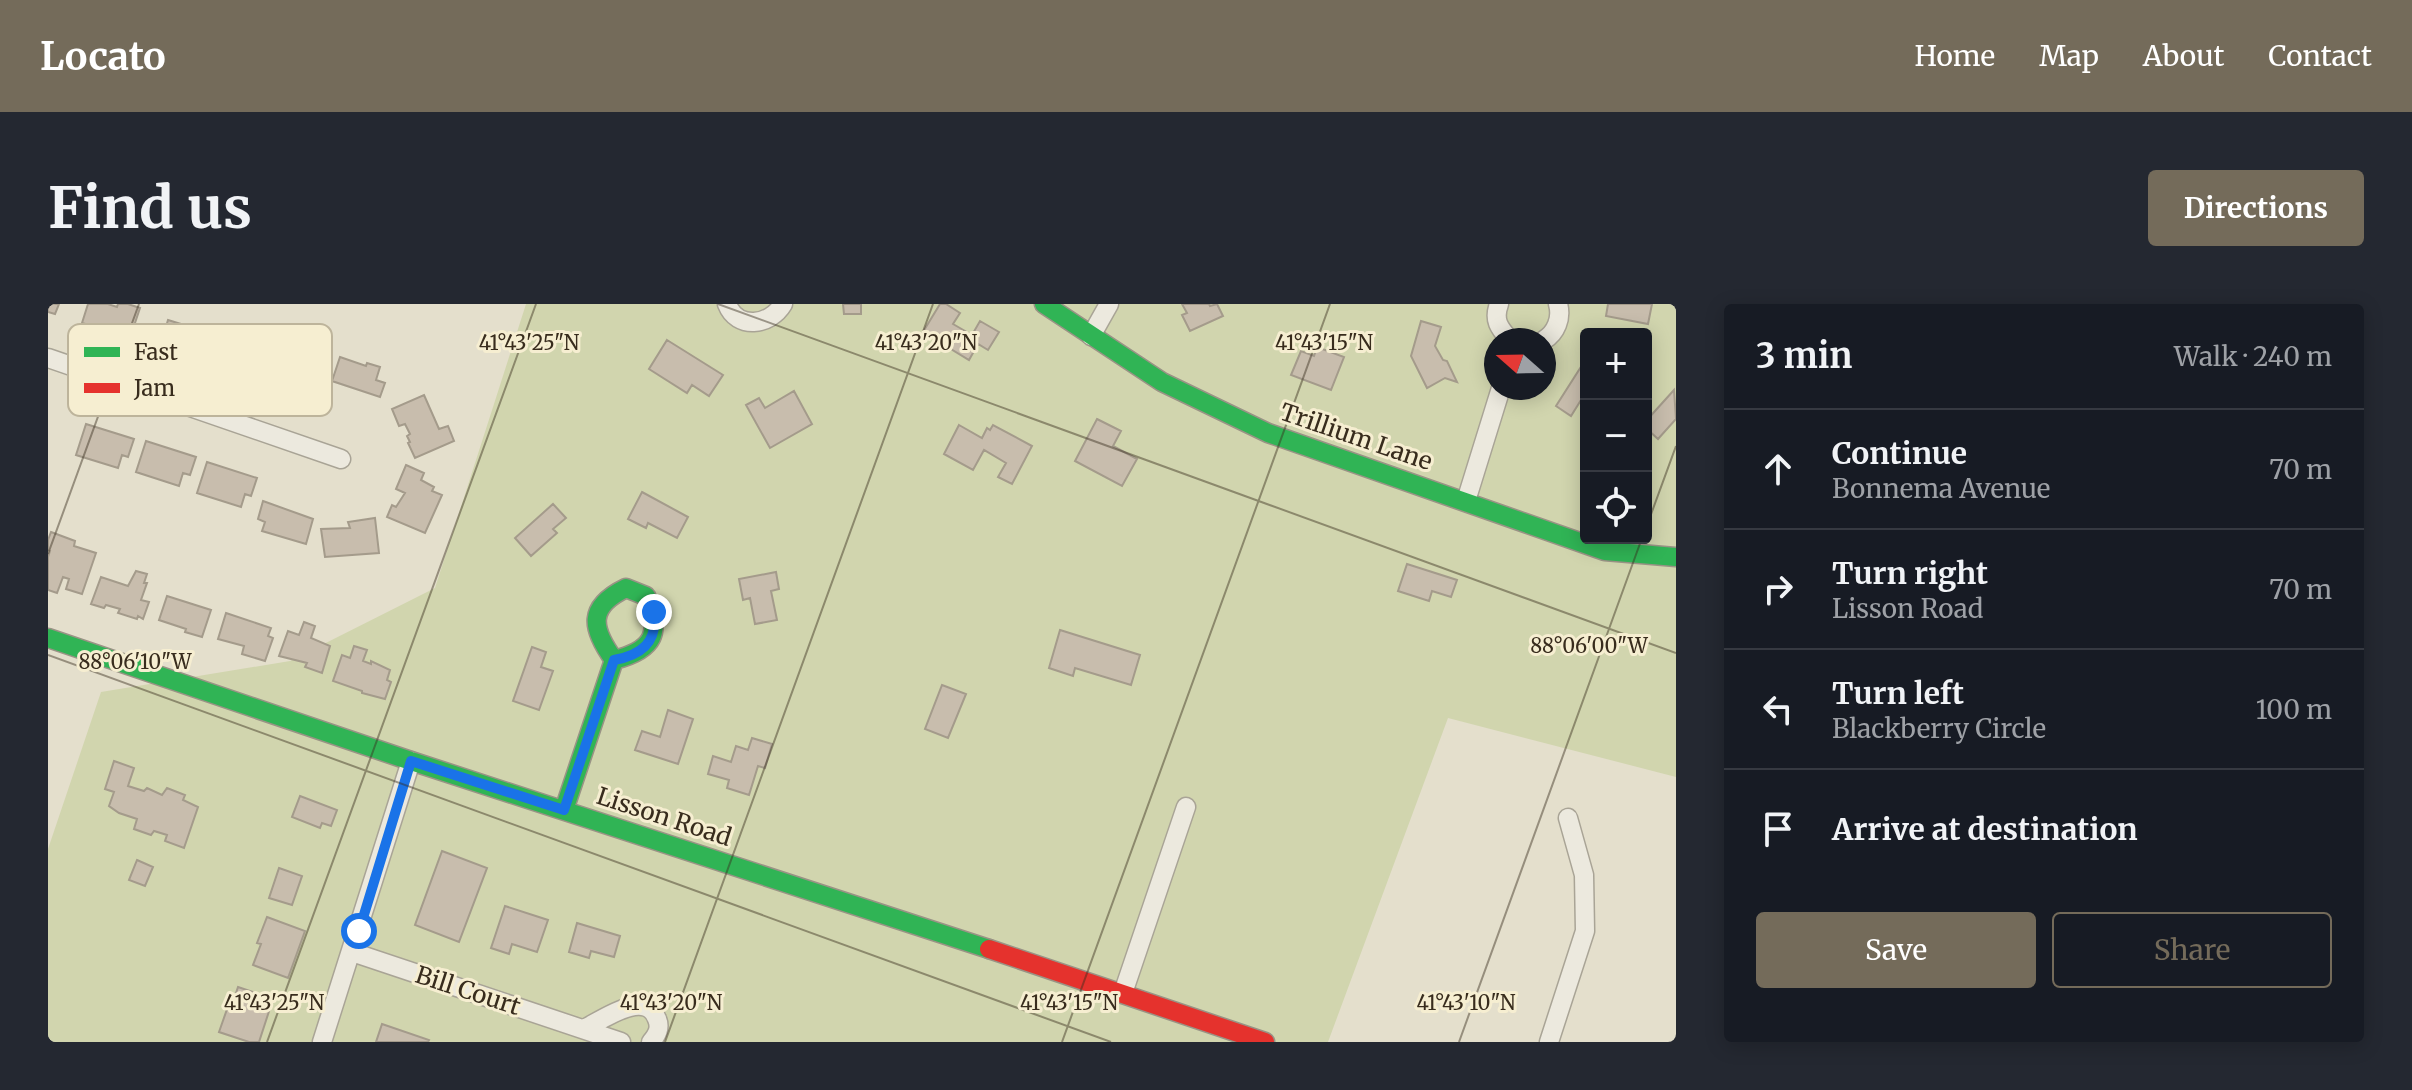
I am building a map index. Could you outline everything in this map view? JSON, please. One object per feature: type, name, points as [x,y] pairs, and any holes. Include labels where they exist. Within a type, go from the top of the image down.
[{"type":"street","points":[[727,304],[731,313],[746,323],[763,322],[783,304]]},
{"type":"street","name":"Trillium Lane","points":[[1044,304],[1162,382],[1268,433],[1605,551],[1676,557]]},
{"type":"street","points":[[1091,336],[1109,304]]},
{"type":"street","points":[[1499,304],[1495,315],[1500,328]]},
{"type":"street","points":[[1556,328],[1561,313],[1558,304]]},
{"type":"street","points":[[48,358],[68,365]]},
{"type":"street","points":[[1466,501],[1497,400]]},
{"type":"street","points":[[216,416],[341,459]]},
{"type":"street","name":"Lisson Road","points":[[48,638],[1265,1042]]},
{"type":"street","points":[[564,810],[614,660]]},
{"type":"street","points":[[322,1042],[411,761]]},
{"type":"street","points":[[1123,993],[1186,807]]},
{"type":"street","points":[[1549,1042],[1585,931],[1584,875],[1568,818]]},
{"type":"street","name":"Bill Court","points":[[352,952],[621,1042]]},
{"type":"street","points":[[584,1029],[629,1007],[642,1005],[657,1018],[658,1031],[651,1042]]},
{"type":"green space","points":[[526,304],[1676,304],[1676,777],[1448,718],[1328,1042],[48,1042],[48,849],[101,692],[290,661],[435,588]]},
{"type":"building","points":[[48,304],[59,304],[55,314],[48,312]]},
{"type":"building","points":[[88,304],[117,307],[118,304],[128,304],[140,308],[135,324],[82,323]]},
{"type":"building","points":[[843,304],[861,304],[861,314],[844,314]]},
{"type":"building","points":[[940,304],[946,304],[960,313],[953,324],[972,335],[980,321],[999,332],[988,350],[978,344],[969,360],[923,332]]},
{"type":"building","points":[[1182,304],[1217,304],[1223,316],[1190,331],[1182,315],[1187,313]]},
{"type":"building","points":[[1608,304],[1652,304],[1648,324],[1606,316]]},
{"type":"building","points":[[1421,321],[1441,327],[1435,346],[1443,360],[1447,361],[1457,382],[1445,378],[1427,388],[1411,356]]},
{"type":"building","points":[[667,340],[723,375],[709,396],[692,385],[687,393],[649,369]]},
{"type":"building","points":[[1317,347],[1344,357],[1331,390],[1291,375],[1301,351],[1314,356]]},
{"type":"building","points":[[340,357],[366,366],[367,363],[380,367],[376,380],[385,383],[380,397],[332,381]]},
{"type":"building","points":[[1580,368],[1580,402],[1571,416],[1556,406]]},
{"type":"building","points":[[1674,390],[1676,419],[1658,439],[1652,434],[1652,414]]},
{"type":"building","points":[[794,391],[812,424],[770,448],[746,405],[759,398],[765,408]]},
{"type":"building","points":[[424,395],[439,429],[448,426],[454,441],[415,458],[408,443],[407,436],[410,434],[405,424],[399,426],[392,409]]},
{"type":"building","points":[[1097,419],[1121,431],[1113,446],[1137,459],[1122,486],[1075,461]]},
{"type":"building","points":[[86,424],[134,439],[128,457],[122,455],[118,468],[76,455]]},
{"type":"building","points":[[959,425],[982,438],[987,428],[990,430],[993,425],[1032,446],[1012,484],[998,477],[1006,463],[984,450],[973,470],[944,454]]},
{"type":"building","points":[[146,441],[196,457],[190,475],[183,473],[179,486],[136,472]]},
{"type":"building","points":[[207,462],[257,478],[251,496],[245,494],[241,507],[197,493]]},
{"type":"building","points":[[406,465],[424,473],[421,480],[434,487],[432,491],[442,495],[425,533],[387,517],[392,505],[396,507],[405,493],[396,489]]},
{"type":"building","points":[[642,492],[688,517],[677,538],[648,523],[646,528],[628,519]]},
{"type":"building","points":[[263,501],[313,519],[306,544],[262,531],[265,522],[258,519]]},
{"type":"building","points":[[553,504],[566,518],[553,529],[557,533],[531,556],[515,538]]},
{"type":"building","points":[[375,518],[379,553],[325,557],[321,529],[350,528],[348,522]]},
{"type":"building","points":[[51,532],[75,541],[74,546],[96,553],[82,594],[66,589],[69,579],[63,577],[57,593],[48,590],[48,540]]},
{"type":"building","points":[[1407,564],[1457,580],[1451,597],[1432,591],[1429,601],[1398,591]]},
{"type":"building","points":[[136,571],[147,574],[141,600],[149,602],[143,619],[118,613],[120,609],[91,604],[101,577],[128,586]]},
{"type":"building","points":[[776,572],[779,589],[771,591],[777,620],[755,624],[750,598],[743,600],[739,579]]},
{"type":"building","points":[[167,596],[211,610],[202,637],[159,620]]},
{"type":"building","points":[[226,613],[271,628],[268,636],[273,638],[265,661],[242,654],[244,646],[218,639]]},
{"type":"building","points":[[304,622],[315,626],[311,638],[330,646],[322,673],[305,667],[307,663],[279,656],[288,631],[299,635]]},
{"type":"building","points":[[1060,630],[1140,655],[1131,685],[1075,668],[1073,676],[1049,668]]},
{"type":"building","points":[[354,646],[367,650],[363,661],[371,664],[371,661],[390,670],[387,680],[391,682],[385,699],[333,681],[342,655],[350,658]]},
{"type":"building","points":[[532,647],[546,652],[541,667],[553,671],[539,710],[513,701]]},
{"type":"building","points":[[942,685],[966,694],[948,738],[925,729]]},
{"type":"building","points":[[668,710],[693,719],[678,764],[635,750],[642,731],[660,737]]},
{"type":"building","points":[[752,738],[772,744],[765,768],[758,766],[749,795],[727,788],[729,780],[708,774],[713,756],[731,762],[736,746],[748,750]]},
{"type":"building","points":[[114,761],[134,768],[128,786],[144,791],[147,788],[162,795],[167,788],[185,795],[183,800],[198,807],[184,848],[165,841],[167,835],[154,831],[151,835],[134,829],[137,819],[109,806],[114,792],[105,789]]},
{"type":"building","points":[[300,796],[337,810],[331,826],[322,823],[320,828],[292,817]]},
{"type":"building","points":[[442,851],[487,868],[459,942],[415,925]]},
{"type":"building","points":[[137,860],[153,867],[145,886],[129,880]]},
{"type":"building","points":[[279,868],[302,876],[292,905],[269,898]]},
{"type":"building","points":[[505,906],[548,920],[537,952],[512,944],[509,954],[491,948]]},
{"type":"building","points":[[267,917],[305,931],[288,978],[253,965]]},
{"type":"building","points":[[577,923],[620,936],[614,957],[591,951],[589,958],[569,952]]},
{"type":"building","points":[[238,987],[273,999],[259,1042],[249,1042],[219,1032],[232,995],[235,996]]},
{"type":"building","points":[[382,1024],[429,1040],[376,1042]]},
{"type":"traffic: fast","points":[[1044,304],[1162,382],[1268,433],[1605,551],[1676,557]]},
{"type":"traffic: fast","points":[[564,810],[614,660],[597,628],[599,611],[613,595],[626,588],[646,596],[653,630],[646,645],[614,660]]},
{"type":"traffic: fast","points":[[48,638],[411,761],[989,949]]},
{"type":"traffic: jam","points":[[989,949],[1265,1042]]},
{"type":"route","points":[[359,931],[411,761],[564,810],[614,660],[633,656],[648,644],[656,628],[654,612]]}]
